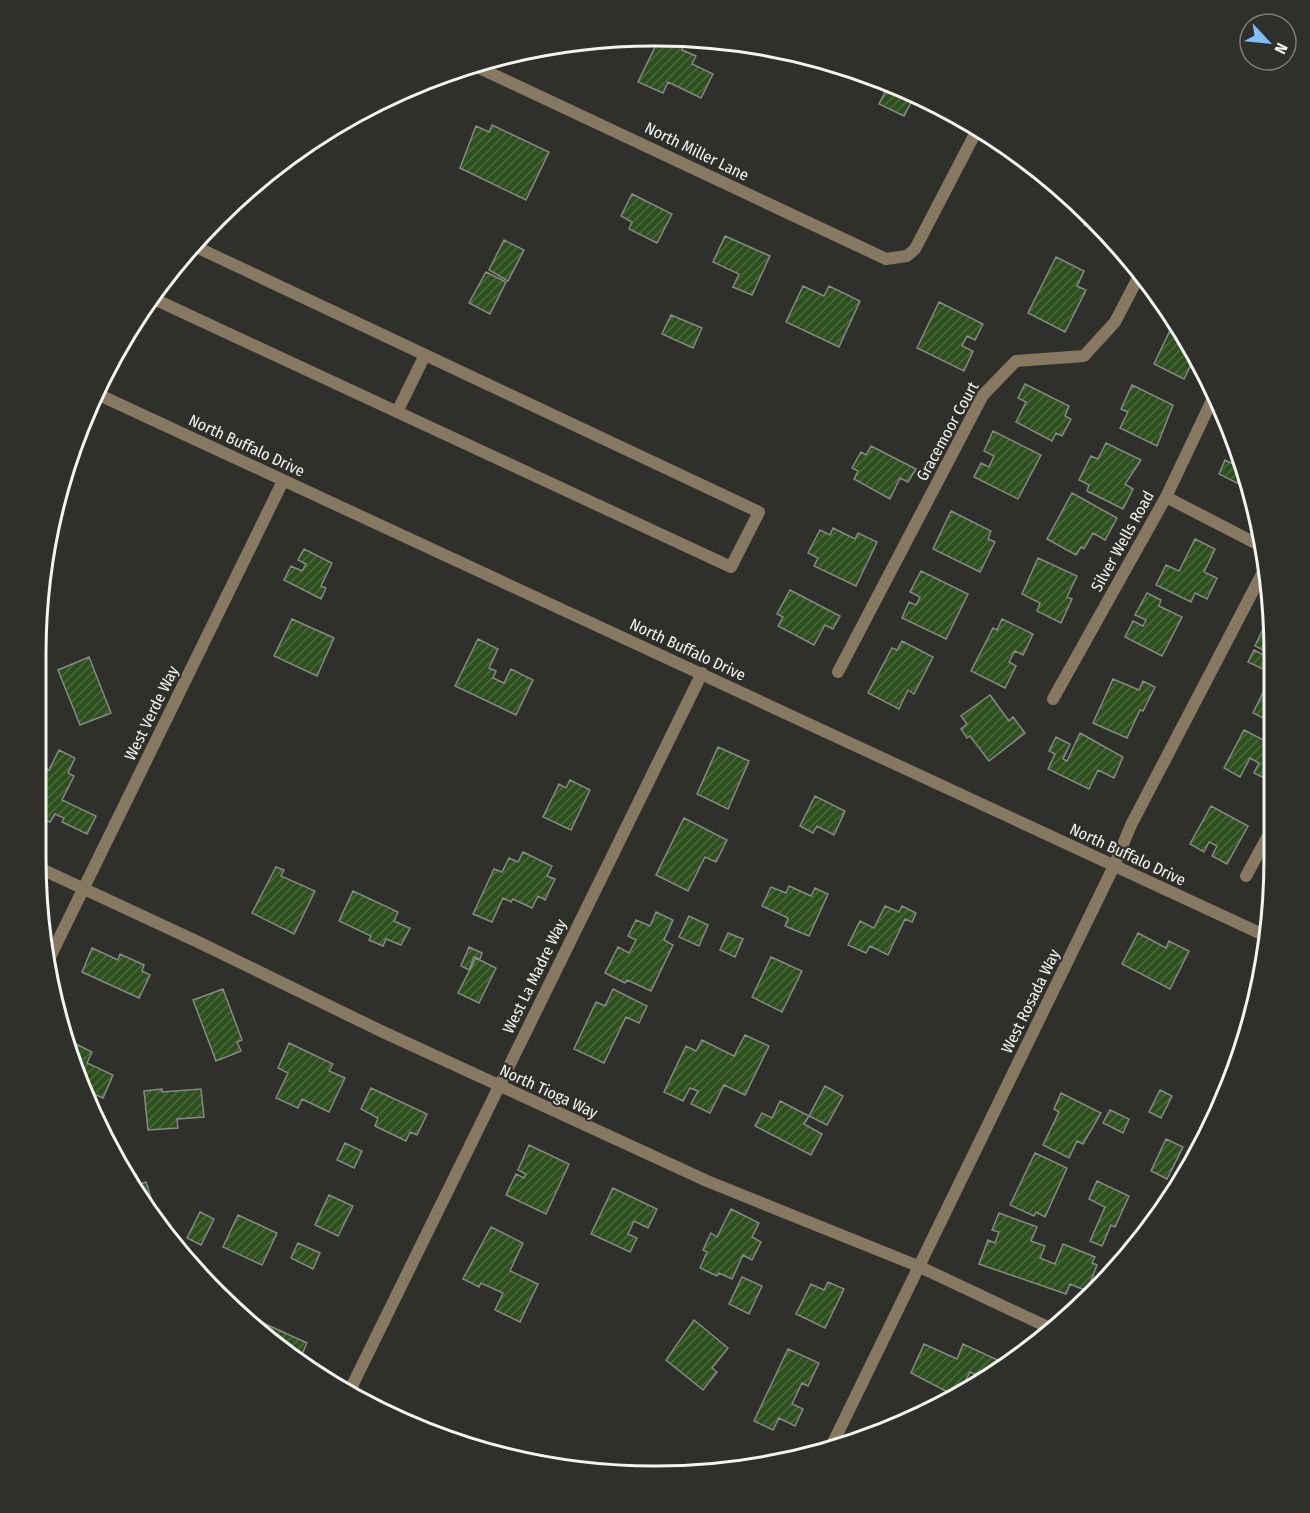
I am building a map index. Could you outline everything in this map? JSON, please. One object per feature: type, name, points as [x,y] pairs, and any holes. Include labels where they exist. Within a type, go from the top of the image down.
[{"type":"street","name":"North Miller Lane","points":[[485,71],[875,255],[892,259],[907,256],[918,244],[973,137]]},
{"type":"street","points":[[160,302],[731,567],[759,512],[202,250]]},
{"type":"street","name":"Gracemoor Court","points":[[838,672],[983,395],[1016,361],[1084,356],[1115,322],[1136,282]]},
{"type":"street","points":[[397,412],[425,355]]},
{"type":"street","name":"North Buffalo Drive","points":[[104,397],[1258,933]]},
{"type":"street","name":"Silver Wells Road","points":[[1053,699],[1166,496],[1210,405]]},
{"type":"street","name":"West Verde Way","points":[[54,949],[283,481]]},
{"type":"street","points":[[1166,496],[1253,542]]},
{"type":"street","name":"West Rosada Way","points":[[835,1439],[1114,866],[1131,825],[1258,581]]},
{"type":"street","name":"West La Madre Way","points":[[352,1386],[702,674]]},
{"type":"street","points":[[1246,876],[1264,843]]},
{"type":"street","name":"North Tioga Way","points":[[47,872],[499,1086],[707,1181],[918,1266],[1044,1325]]},
{"type":"building","points":[[656,46],[683,47],[682,50],[696,56],[692,64],[713,74],[701,98],[668,82],[663,93],[638,82]]},
{"type":"building","points":[[885,92],[911,103],[904,116],[879,104]]},
{"type":"building","points":[[492,125],[549,152],[526,200],[460,168],[476,126],[489,132]]},
{"type":"building","points":[[632,194],[672,214],[657,243],[629,229],[632,222],[621,216]]},
{"type":"building","points":[[725,236],[770,256],[752,295],[733,287],[739,274],[713,262]]},
{"type":"building","points":[[504,240],[524,250],[508,281],[489,270]]},
{"type":"building","points":[[1056,257],[1084,271],[1077,286],[1086,290],[1065,332],[1028,313]]},
{"type":"building","points":[[486,272],[506,282],[490,314],[469,303]]},
{"type":"building","points":[[803,286],[824,296],[829,286],[860,301],[839,347],[786,322]]},
{"type":"building","points":[[939,302],[983,324],[975,340],[967,336],[962,346],[973,351],[964,371],[917,348]]},
{"type":"building","points":[[671,315],[702,328],[693,348],[662,334]]},
{"type":"building","points":[[1170,331],[1190,366],[1184,379],[1154,364]]},
{"type":"building","points":[[1025,384],[1069,406],[1065,416],[1071,419],[1062,436],[1056,433],[1052,441],[1016,422],[1026,402],[1018,398]]},
{"type":"building","points":[[1132,385],[1173,405],[1157,446],[1120,428],[1128,412],[1121,409]]},
{"type":"building","points":[[993,431],[1041,455],[1018,499],[974,477],[981,463],[989,467],[994,456],[984,451]]},
{"type":"building","points":[[1106,443],[1141,460],[1125,484],[1133,489],[1123,509],[1087,491],[1089,485],[1079,480],[1091,456],[1098,459]]},
{"type":"building","points":[[871,446],[916,469],[908,482],[900,478],[890,499],[854,479],[858,471],[852,468],[861,452],[866,455]]},
{"type":"building","points":[[1225,460],[1232,464],[1239,484],[1219,474]]},
{"type":"building","points":[[1072,493],[1117,518],[1105,540],[1093,533],[1084,549],[1081,547],[1076,555],[1047,539]]},
{"type":"building","points":[[951,511],[991,531],[988,539],[995,542],[980,572],[933,549]]},
{"type":"building","points":[[833,528],[855,539],[858,533],[877,542],[856,586],[814,566],[818,558],[808,553],[820,530],[830,535]]},
{"type":"building","points":[[1195,539],[1215,549],[1204,572],[1217,578],[1207,599],[1195,593],[1191,602],[1156,585],[1166,565],[1179,571]]},
{"type":"building","points":[[304,549],[332,563],[321,586],[326,588],[321,599],[284,580],[291,566],[302,571],[306,564],[298,560]]},
{"type":"building","points":[[1038,558],[1077,576],[1067,597],[1072,599],[1061,623],[1037,611],[1040,603],[1022,594]]},
{"type":"building","points":[[921,571],[968,594],[946,639],[902,618],[909,602],[916,605],[920,597],[910,592]]},
{"type":"building","points":[[790,590],[840,616],[833,629],[825,625],[814,645],[778,626],[783,617],[777,614]]},
{"type":"building","points":[[1147,593],[1161,600],[1159,606],[1182,617],[1162,656],[1125,637],[1133,621],[1143,626],[1146,620],[1135,615]]},
{"type":"building","points":[[292,619],[334,638],[317,676],[274,656]]},
{"type":"building","points":[[1002,619],[1033,634],[1023,655],[1015,651],[1009,662],[1016,666],[1005,688],[971,671],[993,628],[997,630]]},
{"type":"building","points":[[1263,630],[1264,650],[1255,646]]},
{"type":"building","points":[[478,639],[498,649],[489,668],[496,671],[493,678],[504,683],[511,669],[533,680],[516,715],[455,686]]},
{"type":"building","points":[[902,641],[933,657],[914,694],[908,690],[899,709],[868,693],[892,648],[897,650]]},
{"type":"building","points":[[1254,650],[1264,655],[1264,670],[1248,662]]},
{"type":"building","points":[[89,657],[111,713],[80,725],[58,670]]},
{"type":"building","points":[[1113,679],[1139,690],[1143,681],[1155,687],[1143,711],[1140,710],[1127,738],[1093,723]]},
{"type":"building","points":[[1264,690],[1264,718],[1253,713]]},
{"type":"building","points":[[990,695],[1009,721],[1013,717],[1025,733],[989,761],[970,736],[967,738],[961,729],[967,724],[961,716]]},
{"type":"building","points":[[1244,730],[1264,740],[1264,778],[1254,773],[1259,763],[1250,758],[1240,777],[1224,768]]},
{"type":"building","points":[[1080,733],[1123,757],[1114,778],[1098,770],[1089,789],[1048,769],[1055,754],[1049,751],[1056,737],[1070,744],[1063,759],[1067,761]]},
{"type":"building","points":[[718,747],[749,761],[728,809],[697,794]]},
{"type":"building","points":[[59,750],[75,758],[68,773],[74,776],[62,800],[96,816],[87,834],[62,822],[64,818],[55,814],[50,822],[46,820],[46,769],[49,770]]},
{"type":"building","points":[[570,780],[590,790],[571,830],[543,817],[559,784],[566,788]]},
{"type":"building","points":[[815,796],[845,811],[834,835],[817,826],[813,833],[800,826]]},
{"type":"building","points":[[1211,806],[1248,826],[1227,864],[1212,856],[1217,846],[1209,842],[1204,852],[1190,844]]},
{"type":"building","points":[[684,818],[727,840],[716,862],[705,857],[688,891],[656,875]]},
{"type":"building","points":[[523,852],[552,866],[547,876],[555,879],[545,900],[538,896],[532,908],[513,899],[511,902],[503,898],[492,922],[473,914],[494,869],[502,872],[509,858],[518,862]]},
{"type":"building","points":[[276,867],[284,870],[281,876],[315,891],[294,934],[252,913]]},
{"type":"building","points":[[789,886],[811,896],[815,888],[828,894],[809,936],[785,926],[788,918],[762,906],[771,887],[786,893]]},
{"type":"building","points":[[353,891],[398,912],[394,921],[410,928],[401,945],[386,939],[383,946],[369,940],[371,936],[339,921]]},
{"type":"building","points":[[885,906],[899,912],[902,906],[916,913],[912,922],[905,919],[888,955],[870,946],[866,953],[848,945],[860,921],[874,928]]},
{"type":"building","points":[[656,912],[673,920],[664,940],[673,945],[651,991],[627,980],[625,983],[605,973],[618,947],[629,953],[636,940],[628,936],[636,920],[650,926]]},
{"type":"building","points":[[689,916],[708,925],[699,946],[679,937]]},
{"type":"building","points":[[728,933],[743,939],[735,957],[720,950]]},
{"type":"building","points":[[1138,933],[1166,948],[1169,941],[1189,951],[1170,989],[1122,964]]},
{"type":"building","points":[[469,947],[482,953],[480,959],[474,957],[469,970],[461,966]]},
{"type":"building","points":[[92,948],[118,960],[120,954],[144,965],[142,971],[150,975],[139,998],[82,972]]},
{"type":"building","points":[[771,957],[802,971],[782,1012],[752,997]]},
{"type":"building","points":[[476,958],[496,968],[479,1003],[458,993]]},
{"type":"building","points":[[223,989],[242,1040],[237,1042],[241,1051],[216,1061],[193,1000]]},
{"type":"building","points":[[613,989],[647,1006],[639,1023],[626,1017],[604,1063],[574,1049],[596,1002],[605,1006]]},
{"type":"building","points":[[745,1035],[769,1046],[745,1095],[724,1085],[710,1113],[691,1104],[698,1091],[690,1088],[683,1101],[664,1092],[686,1046],[696,1051],[702,1040],[734,1056]]},
{"type":"building","points":[[289,1043],[333,1064],[329,1071],[345,1078],[329,1112],[302,1099],[298,1108],[276,1098],[288,1073],[278,1068]]},
{"type":"building","points":[[76,1044],[92,1052],[87,1063],[113,1075],[103,1098],[94,1094]]},
{"type":"building","points":[[825,1086],[843,1096],[827,1125],[809,1116]]},
{"type":"building","points":[[371,1088],[427,1114],[417,1135],[410,1132],[406,1141],[375,1126],[378,1118],[361,1109]]},
{"type":"building","points":[[162,1089],[162,1092],[201,1089],[204,1117],[177,1119],[178,1128],[148,1130],[144,1091]]},
{"type":"building","points":[[1160,1090],[1172,1096],[1161,1118],[1149,1112]]},
{"type":"building","points":[[1061,1093],[1101,1113],[1083,1144],[1077,1141],[1069,1158],[1043,1145],[1059,1112],[1054,1109]]},
{"type":"building","points":[[780,1101],[809,1116],[804,1124],[822,1134],[811,1155],[755,1126],[762,1113],[772,1118]]},
{"type":"building","points":[[1110,1110],[1129,1119],[1123,1133],[1103,1123]]},
{"type":"building","points":[[1166,1139],[1183,1147],[1167,1179],[1151,1171]]},
{"type":"building","points":[[345,1143],[362,1151],[354,1168],[337,1160]]},
{"type":"building","points":[[529,1145],[569,1164],[546,1214],[506,1195],[516,1174],[524,1178],[526,1174],[518,1170]]},
{"type":"building","points":[[1035,1153],[1067,1168],[1045,1217],[1036,1212],[1034,1216],[1010,1205]]},
{"type":"building","points":[[1097,1181],[1129,1196],[1115,1227],[1111,1225],[1102,1246],[1090,1241],[1105,1207],[1089,1199]]},
{"type":"building","points":[[146,1182],[151,1199],[141,1184]]},
{"type":"building","points":[[613,1188],[657,1209],[648,1228],[634,1221],[628,1234],[637,1238],[630,1252],[591,1234]]},
{"type":"building","points":[[329,1195],[353,1206],[338,1236],[315,1225]]},
{"type":"building","points":[[731,1209],[759,1223],[752,1237],[761,1242],[752,1260],[743,1255],[732,1279],[719,1273],[717,1276],[700,1268],[707,1252],[703,1250],[711,1233],[717,1237]]},
{"type":"building","points":[[200,1212],[214,1219],[201,1245],[187,1238]]},
{"type":"building","points":[[999,1213],[1037,1227],[1031,1241],[1045,1246],[1040,1258],[1055,1264],[1063,1244],[1095,1257],[1092,1263],[1097,1265],[1090,1282],[1083,1290],[1070,1284],[1066,1294],[979,1264],[988,1240],[995,1243],[999,1232],[992,1230]]},
{"type":"building","points":[[238,1215],[277,1233],[262,1265],[223,1247]]},
{"type":"building","points":[[491,1227],[523,1243],[510,1271],[538,1284],[520,1322],[495,1310],[503,1293],[481,1283],[479,1287],[463,1279]]},
{"type":"building","points":[[298,1243],[320,1253],[313,1269],[291,1258]]},
{"type":"building","points":[[742,1277],[762,1286],[749,1314],[729,1304]]},
{"type":"building","points":[[828,1282],[844,1289],[825,1328],[796,1314],[811,1284],[824,1290]]},
{"type":"building","points":[[694,1320],[728,1348],[712,1368],[717,1372],[703,1390],[666,1360]]},
{"type":"building","points":[[264,1324],[307,1343],[302,1354]]},
{"type":"building","points":[[924,1344],[957,1359],[963,1344],[998,1360],[976,1375],[970,1372],[965,1381],[947,1392],[911,1373]]},
{"type":"building","points":[[788,1349],[819,1363],[808,1386],[802,1383],[792,1404],[803,1409],[795,1426],[779,1418],[773,1430],[754,1421]]}]
